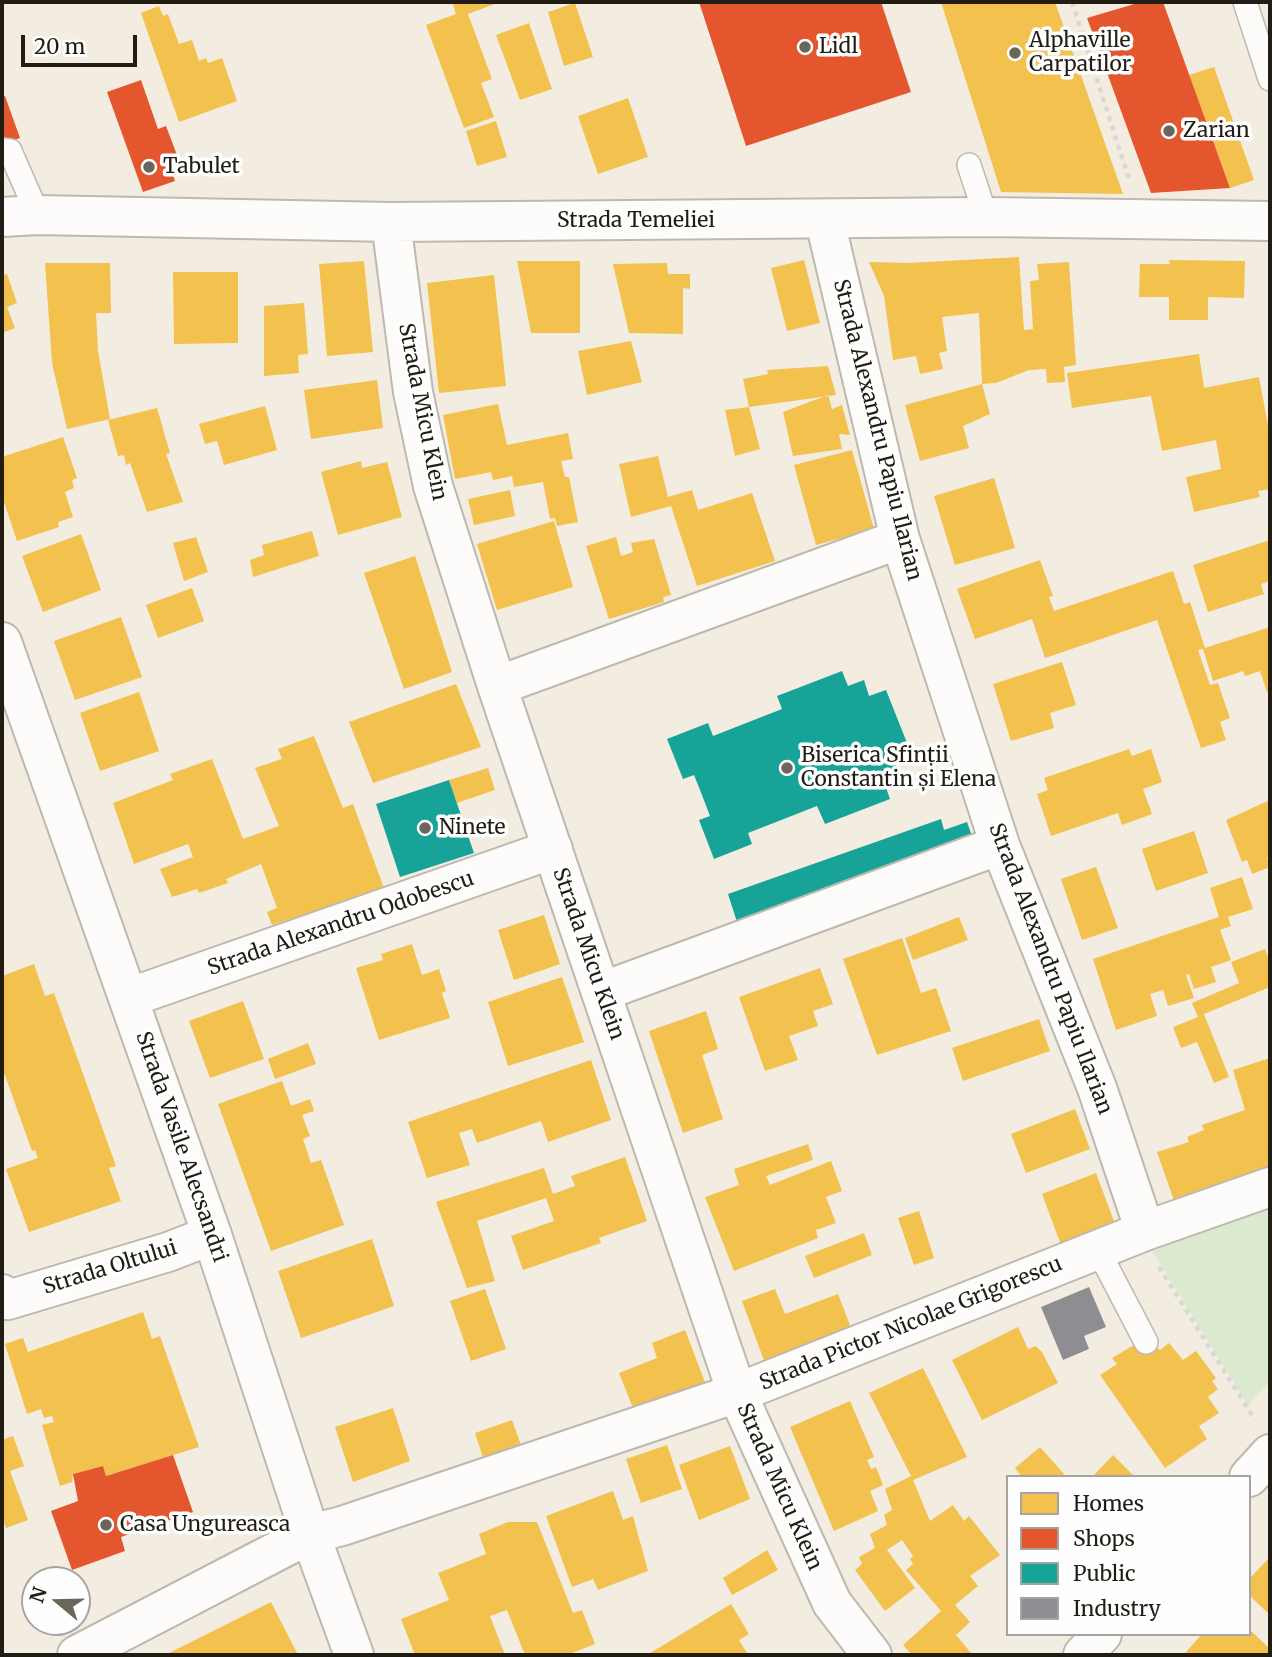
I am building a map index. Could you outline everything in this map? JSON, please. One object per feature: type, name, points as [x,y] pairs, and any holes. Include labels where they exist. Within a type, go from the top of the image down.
[{"type":"street","name":"Strada Temeliei","points":[[20,216],[391,222],[825,221],[986,217],[1270,221]]},
{"type":"street","name":"Strada Alexandru Papiu Ilarian","points":[[825,221],[900,539],[1000,845],[1097,1088],[1145,1231]]},
{"type":"street","name":"Strada Micu Klein","points":[[391,222],[413,392],[433,486],[497,686],[737,1393],[832,1603],[872,1655]]},
{"type":"street","points":[[497,686],[900,539]]},
{"type":"street","name":"Strada Vasile Alecsandri","points":[[2,642],[212,1235],[310,1534],[354,1655]]},
{"type":"street","points":[[601,992],[1000,845]]},
{"type":"street","name":"Strada Alexandru Odobescu","points":[[128,998],[553,849]]},
{"type":"street","name":"Strada Pictor Nicolae Grigorescu","points":[[77,1655],[310,1534],[342,1527],[737,1393],[1145,1231],[1270,1187]]},
{"type":"street","name":"Strada Oltului","points":[[4,1301],[168,1252],[212,1235]]},
{"type":"street","points":[[1250,1475],[1263,1438]]},
{"type":"lane","points":[[1245,2],[1270,79]]},
{"type":"lane","points":[[2,150],[10,151],[20,216]]},
{"type":"lane","points":[[969,165],[986,217]]},
{"type":"lane","points":[[1098,1250],[1146,1342]]},
{"type":"path","points":[[1072,2],[1143,220]]},
{"type":"path","points":[[1145,1231],[1148,1250],[1263,1438]]},
{"type":"green space","points":[[1270,1207],[1270,1381],[1248,1405],[1152,1251]]},
{"type":"building: Homes","points":[[452,2],[500,2],[468,14],[492,79],[481,83],[494,117],[464,128],[426,25],[456,14]]},
{"type":"building: Homes","name":"Alphaville Carpatilor","points":[[941,2],[1055,2],[1123,194],[1001,192]]},
{"type":"building: Homes","points":[[575,3],[593,57],[564,66],[548,12]]},
{"type":"building: Homes","points":[[159,6],[163,16],[168,14],[179,44],[192,40],[199,61],[206,58],[208,63],[222,58],[237,101],[179,122],[141,13]]},
{"type":"building: Homes","points":[[529,23],[552,89],[520,100],[496,35]]},
{"type":"building: Homes","points":[[1214,67],[1254,180],[1230,188],[1189,75]]},
{"type":"building: Homes","points":[[628,98],[648,157],[598,174],[578,116]]},
{"type":"building: Homes","points":[[496,121],[507,157],[477,166],[466,131]]},
{"type":"building: Homes","points":[[1019,257],[1024,330],[1033,329],[1030,281],[1039,280],[1037,264],[1069,262],[1076,365],[1064,367],[1065,382],[1047,383],[1046,369],[1029,370],[996,383],[982,384],[979,313],[942,317],[947,351],[939,353],[943,369],[920,374],[916,356],[893,360],[884,296],[869,262],[909,263]]},
{"type":"building: Homes","points":[[804,260],[820,323],[787,331],[771,268]]},
{"type":"building: Homes","points":[[1169,260],[1245,261],[1244,298],[1208,297],[1208,320],[1169,320],[1169,297],[1139,297],[1140,264],[1170,264]]},
{"type":"building: Homes","points":[[364,261],[373,352],[327,356],[319,264]]},
{"type":"building: Homes","points":[[517,261],[580,261],[580,333],[531,333]]},
{"type":"building: Homes","points":[[45,263],[110,263],[111,313],[96,313],[98,351],[110,419],[67,429],[52,363]]},
{"type":"building: Homes","points":[[667,263],[668,274],[690,274],[690,289],[683,288],[683,334],[629,333],[613,264]]},
{"type":"building: Homes","points":[[173,272],[238,272],[238,343],[174,344]]},
{"type":"building: Homes","points":[[7,274],[17,303],[7,307],[15,328],[2,333],[2,275]]},
{"type":"building: Homes","points":[[494,275],[506,386],[439,393],[427,283]]},
{"type":"building: Homes","points":[[304,303],[308,354],[298,355],[299,373],[264,376],[264,306]]},
{"type":"building: Homes","points":[[631,341],[642,382],[587,395],[578,351]]},
{"type":"building: Homes","points":[[1199,354],[1204,388],[1259,377],[1270,436],[1270,489],[1258,491],[1260,497],[1194,512],[1186,477],[1221,469],[1216,440],[1162,451],[1151,396],[1072,408],[1067,373]]},
{"type":"building: Homes","points":[[828,366],[836,395],[749,407],[743,379],[768,374],[767,370]]},
{"type":"building: Homes","points":[[377,380],[383,428],[311,439],[304,390]]},
{"type":"building: Homes","points":[[982,384],[990,414],[963,426],[969,448],[920,461],[905,405]]},
{"type":"building: Homes","points":[[828,395],[832,409],[842,405],[850,435],[839,434],[842,449],[793,456],[783,412]]},
{"type":"building: Homes","points":[[498,404],[507,445],[568,433],[573,459],[561,461],[565,477],[569,477],[578,522],[557,526],[555,518],[550,519],[543,482],[514,487],[512,476],[493,480],[491,472],[455,479],[443,415]]},
{"type":"building: Homes","points":[[265,406],[277,450],[224,465],[217,441],[205,444],[199,424]]},
{"type":"building: Homes","points":[[749,407],[760,449],[735,456],[725,410]]},
{"type":"building: Homes","points":[[157,408],[170,453],[166,454],[183,502],[147,512],[130,463],[126,465],[124,455],[118,456],[108,420]]},
{"type":"building: Homes","points":[[63,437],[77,478],[72,480],[74,488],[65,492],[73,517],[58,522],[59,527],[17,541],[2,496],[2,457]]},
{"type":"building: Homes","points":[[852,450],[874,529],[816,545],[794,465]]},
{"type":"building: Homes","points":[[658,456],[668,497],[692,490],[698,510],[752,493],[775,561],[697,586],[671,506],[631,517],[619,464]]},
{"type":"building: Homes","points":[[361,461],[362,468],[387,462],[402,517],[338,535],[321,472]]},
{"type":"building: Homes","points":[[994,478],[1015,548],[955,565],[934,496]]},
{"type":"building: Homes","points":[[510,490],[515,516],[474,525],[468,499]]},
{"type":"building: Homes","points":[[554,521],[573,587],[497,610],[477,544]]},
{"type":"building: Homes","points":[[312,531],[319,556],[253,577],[250,560],[264,555],[262,545]]},
{"type":"building: Homes","points":[[81,534],[101,590],[43,612],[22,556]]},
{"type":"building: Homes","points":[[196,537],[208,572],[184,581],[173,543]]},
{"type":"building: Homes","points":[[616,537],[621,556],[633,552],[631,543],[654,539],[671,595],[663,597],[664,602],[609,619],[586,546]]},
{"type":"building: Homes","points":[[1270,540],[1270,581],[1261,584],[1264,594],[1208,612],[1193,565]]},
{"type":"building: Homes","points":[[415,556],[452,672],[404,689],[364,573]]},
{"type":"building: Homes","points":[[1040,560],[1053,596],[1049,597],[1054,611],[1173,571],[1184,604],[1190,602],[1205,648],[1270,627],[1270,691],[1267,692],[1260,671],[1245,676],[1243,671],[1213,681],[1203,649],[1198,650],[1210,685],[1218,683],[1230,718],[1220,722],[1226,740],[1201,748],[1157,620],[1045,658],[1032,619],[975,639],[957,589]]},
{"type":"building: Homes","points":[[192,588],[204,621],[158,638],[146,605]]},
{"type":"building: Homes","points":[[121,617],[142,677],[75,700],[54,641]]},
{"type":"building: Homes","points":[[1062,662],[1076,705],[1050,713],[1054,728],[1011,741],[993,684]]},
{"type":"building: Homes","points":[[456,684],[481,747],[373,783],[349,722]]},
{"type":"building: Homes","points":[[139,692],[159,751],[100,771],[80,713]]},
{"type":"building: Homes","points":[[314,736],[343,808],[353,804],[384,888],[272,925],[267,912],[277,908],[261,864],[226,879],[228,883],[199,893],[197,889],[172,897],[160,869],[193,857],[188,844],[134,864],[113,803],[173,780],[170,774],[212,759],[243,839],[279,826],[255,768],[282,759],[278,749]]},
{"type":"building: Homes","points":[[1129,749],[1132,756],[1151,749],[1162,782],[1143,789],[1152,814],[1122,825],[1118,813],[1051,836],[1037,794],[1048,790],[1044,778]]},
{"type":"building: Homes","points":[[488,768],[495,790],[457,803],[449,780]]},
{"type":"building: Homes","points":[[1270,800],[1270,856],[1267,858],[1270,867],[1252,874],[1247,860],[1242,862],[1226,820]]},
{"type":"building: Homes","points":[[1194,831],[1208,873],[1156,891],[1142,849]]},
{"type":"building: Homes","points":[[1096,867],[1118,928],[1082,940],[1061,879]]},
{"type":"building: Homes","points":[[1242,877],[1253,909],[1228,917],[1231,926],[1220,930],[1231,960],[1211,967],[1216,982],[1194,989],[1189,974],[1186,975],[1194,998],[1168,1006],[1163,990],[1150,994],[1157,1016],[1116,1030],[1093,959],[1219,917],[1210,888]]},
{"type":"building: Homes","points":[[544,915],[560,964],[514,980],[498,930]]},
{"type":"building: Homes","points":[[959,917],[968,940],[913,960],[905,938]]},
{"type":"building: Homes","points":[[902,938],[921,993],[936,988],[951,1031],[877,1055],[843,959]]},
{"type":"building: Homes","points":[[412,944],[422,975],[439,969],[446,991],[442,993],[450,1018],[379,1040],[356,968],[383,960],[381,954]]},
{"type":"building: Homes","points":[[1265,949],[1270,962],[1270,987],[1204,1014],[1229,1077],[1214,1083],[1197,1042],[1181,1048],[1173,1027],[1198,1017],[1192,1003],[1239,983],[1231,962]]},
{"type":"building: Homes","points":[[34,964],[45,996],[54,993],[116,1166],[109,1168],[121,1201],[29,1232],[6,1169],[38,1158],[35,1150],[32,1151],[2,1067],[2,976]]},
{"type":"building: Homes","points":[[820,968],[833,1004],[813,1011],[818,1026],[789,1036],[798,1060],[765,1071],[739,997]]},
{"type":"building: Homes","points":[[562,977],[584,1042],[508,1066],[488,1002]]},
{"type":"building: Homes","points":[[243,1001],[264,1059],[210,1078],[189,1021]]},
{"type":"building: Homes","points":[[706,1011],[718,1049],[702,1055],[723,1119],[683,1133],[649,1031]]},
{"type":"building: Homes","points":[[1039,1019],[1050,1051],[963,1081],[952,1048]]},
{"type":"building: Homes","points":[[308,1043],[316,1064],[275,1079],[268,1059]]},
{"type":"building: Homes","points":[[1270,1058],[1270,1176],[1178,1212],[1157,1152],[1189,1142],[1187,1137],[1204,1130],[1202,1125],[1245,1110],[1233,1070]]},
{"type":"building: Homes","points":[[591,1060],[611,1120],[548,1142],[541,1121],[477,1143],[472,1129],[459,1133],[470,1165],[427,1178],[408,1122]]},
{"type":"building: Homes","points":[[282,1081],[291,1106],[310,1099],[314,1111],[302,1115],[310,1136],[303,1139],[311,1163],[321,1160],[344,1225],[271,1251],[218,1104]]},
{"type":"building: Homes","points":[[1075,1109],[1090,1149],[1026,1173],[1011,1134]]},
{"type":"building: Homes","points":[[808,1144],[813,1160],[766,1176],[770,1185],[831,1161],[842,1191],[826,1197],[836,1223],[816,1230],[818,1238],[734,1271],[705,1197],[739,1185],[734,1169]]},
{"type":"building: Homes","points":[[625,1157],[647,1221],[599,1238],[601,1243],[523,1270],[511,1236],[554,1221],[546,1198],[477,1221],[495,1281],[467,1288],[436,1202],[544,1168],[553,1194],[575,1186],[571,1176]]},
{"type":"building: Homes","points":[[1096,1173],[1118,1232],[1064,1253],[1042,1194]]},
{"type":"building: Homes","points":[[919,1211],[934,1258],[914,1265],[898,1218]]},
{"type":"building: Homes","points":[[864,1233],[872,1255],[814,1278],[805,1256]]},
{"type":"building: Homes","points":[[372,1239],[394,1306],[301,1338],[278,1271]]},
{"type":"building: Homes","points":[[485,1289],[506,1349],[471,1361],[450,1301]]},
{"type":"building: Homes","points":[[775,1289],[785,1314],[838,1294],[853,1333],[766,1366],[742,1301]]},
{"type":"building: Homes","points":[[143,1312],[152,1339],[160,1336],[199,1447],[106,1476],[103,1466],[73,1474],[72,1482],[60,1486],[42,1425],[54,1422],[52,1416],[44,1418],[41,1409],[27,1414],[5,1344],[23,1338],[28,1352]]},
{"type":"building: Homes","points":[[1018,1327],[1028,1349],[1036,1346],[1042,1352],[1058,1383],[982,1420],[952,1360]]},
{"type":"building: Homes","points":[[685,1330],[706,1385],[635,1413],[619,1373],[657,1358],[652,1343]]},
{"type":"building: Homes","points":[[1139,1342],[1153,1344],[1160,1350],[1169,1343],[1183,1360],[1196,1351],[1216,1378],[1212,1381],[1218,1389],[1208,1397],[1219,1413],[1199,1426],[1207,1439],[1165,1468],[1100,1375],[1117,1364],[1112,1358]]},
{"type":"building: Homes","points":[[923,1368],[967,1457],[913,1480],[930,1521],[953,1505],[964,1521],[969,1516],[1000,1555],[970,1576],[978,1586],[955,1605],[970,1622],[956,1635],[971,1653],[968,1655],[912,1655],[903,1645],[941,1611],[906,1570],[913,1564],[910,1559],[913,1556],[902,1540],[887,1550],[915,1588],[885,1611],[855,1570],[862,1564],[859,1557],[875,1548],[870,1534],[887,1525],[884,1515],[892,1510],[885,1489],[911,1476],[869,1393]]},
{"type":"building: Homes","points":[[850,1401],[874,1457],[867,1460],[871,1469],[876,1467],[883,1485],[870,1491],[878,1511],[834,1531],[790,1427]]},
{"type":"building: Homes","points":[[393,1408],[410,1461],[353,1482],[335,1427]]},
{"type":"building: Homes","points":[[512,1420],[523,1451],[485,1464],[475,1433]]},
{"type":"building: Homes","points":[[13,1436],[24,1466],[10,1471],[28,1520],[6,1528],[2,1517],[2,1440]]},
{"type":"building: Homes","points":[[667,1445],[682,1489],[641,1503],[626,1459]]},
{"type":"building: Homes","points":[[730,1446],[750,1499],[699,1520],[679,1465]]},
{"type":"building: Homes","points":[[1040,1447],[1064,1474],[1020,1475],[1015,1468]]},
{"type":"building: Homes","points":[[1113,1455],[1133,1475],[1094,1475]]},
{"type":"building: Homes","points":[[613,1491],[623,1520],[633,1516],[648,1571],[598,1590],[593,1579],[572,1587],[546,1516]]},
{"type":"building: Homes","points":[[508,1522],[537,1522],[573,1613],[582,1610],[595,1644],[567,1655],[525,1655],[507,1610],[490,1616],[505,1655],[415,1655],[401,1619],[449,1600],[438,1573],[486,1554],[479,1534]]},
{"type":"building: Homes","points":[[767,1550],[778,1570],[732,1595],[723,1578]]},
{"type":"building: Homes","points":[[1270,1557],[1270,1615],[1251,1597],[1251,1577]]},
{"type":"building: Homes","points":[[271,1602],[298,1655],[165,1655]]},
{"type":"building: Homes","points":[[731,1604],[749,1634],[739,1640],[747,1653],[647,1655]]},
{"type":"building: Homes","points":[[1251,1631],[1270,1649],[1270,1655],[1190,1655],[1186,1652],[1200,1636],[1251,1636]]},
{"type":"building: Shops","name":"Lidl","points":[[699,2],[881,2],[911,92],[746,146]]},
{"type":"building: Shops","name":"Zarian","points":[[1141,2],[1163,2],[1230,188],[1151,193],[1087,18]]},
{"type":"building: Shops","points":[[141,80],[158,129],[166,126],[177,155],[167,158],[175,181],[143,192],[107,92]]},
{"type":"building: Shops","points":[[5,96],[20,138],[2,144],[2,97]]},
{"type":"building: Shops","name":"Casa Ungureasca","points":[[173,1455],[193,1512],[121,1537],[125,1551],[83,1566],[71,1566],[51,1511],[78,1501],[73,1474],[103,1466],[106,1476]]},
{"type":"building: Public","name":"Biserica Sfinții Constantin și Elena","points":[[842,671],[848,686],[864,680],[869,696],[886,690],[911,753],[894,760],[900,776],[884,782],[890,799],[825,824],[817,806],[748,833],[752,844],[714,859],[699,820],[710,816],[702,795],[694,775],[683,779],[667,739],[708,723],[713,736],[782,709],[777,696]]},
{"type":"building: Public","name":"Ninete","points":[[449,780],[474,853],[400,877],[376,804]]},
{"type":"building: Public","points":[[941,819],[944,830],[967,822],[973,839],[737,922],[728,894]]},
{"type":"building: Industry","points":[[1089,1287],[1106,1327],[1084,1336],[1089,1349],[1063,1360],[1041,1307]]},
{"type":"place","name":"Lidl","points":[[805,47]]},
{"type":"place","name":"Alphaville Carpatilor","points":[[1015,53]]},
{"type":"place","name":"Zarian","points":[[1169,131]]},
{"type":"place","name":"Tabulet","points":[[149,167]]},
{"type":"place","name":"Biserica Sfinții Constantin și Elena","points":[[787,768]]},
{"type":"place","name":"Ninete","points":[[425,828]]},
{"type":"place","name":"Casa Ungureasca","points":[[106,1525]]}]
